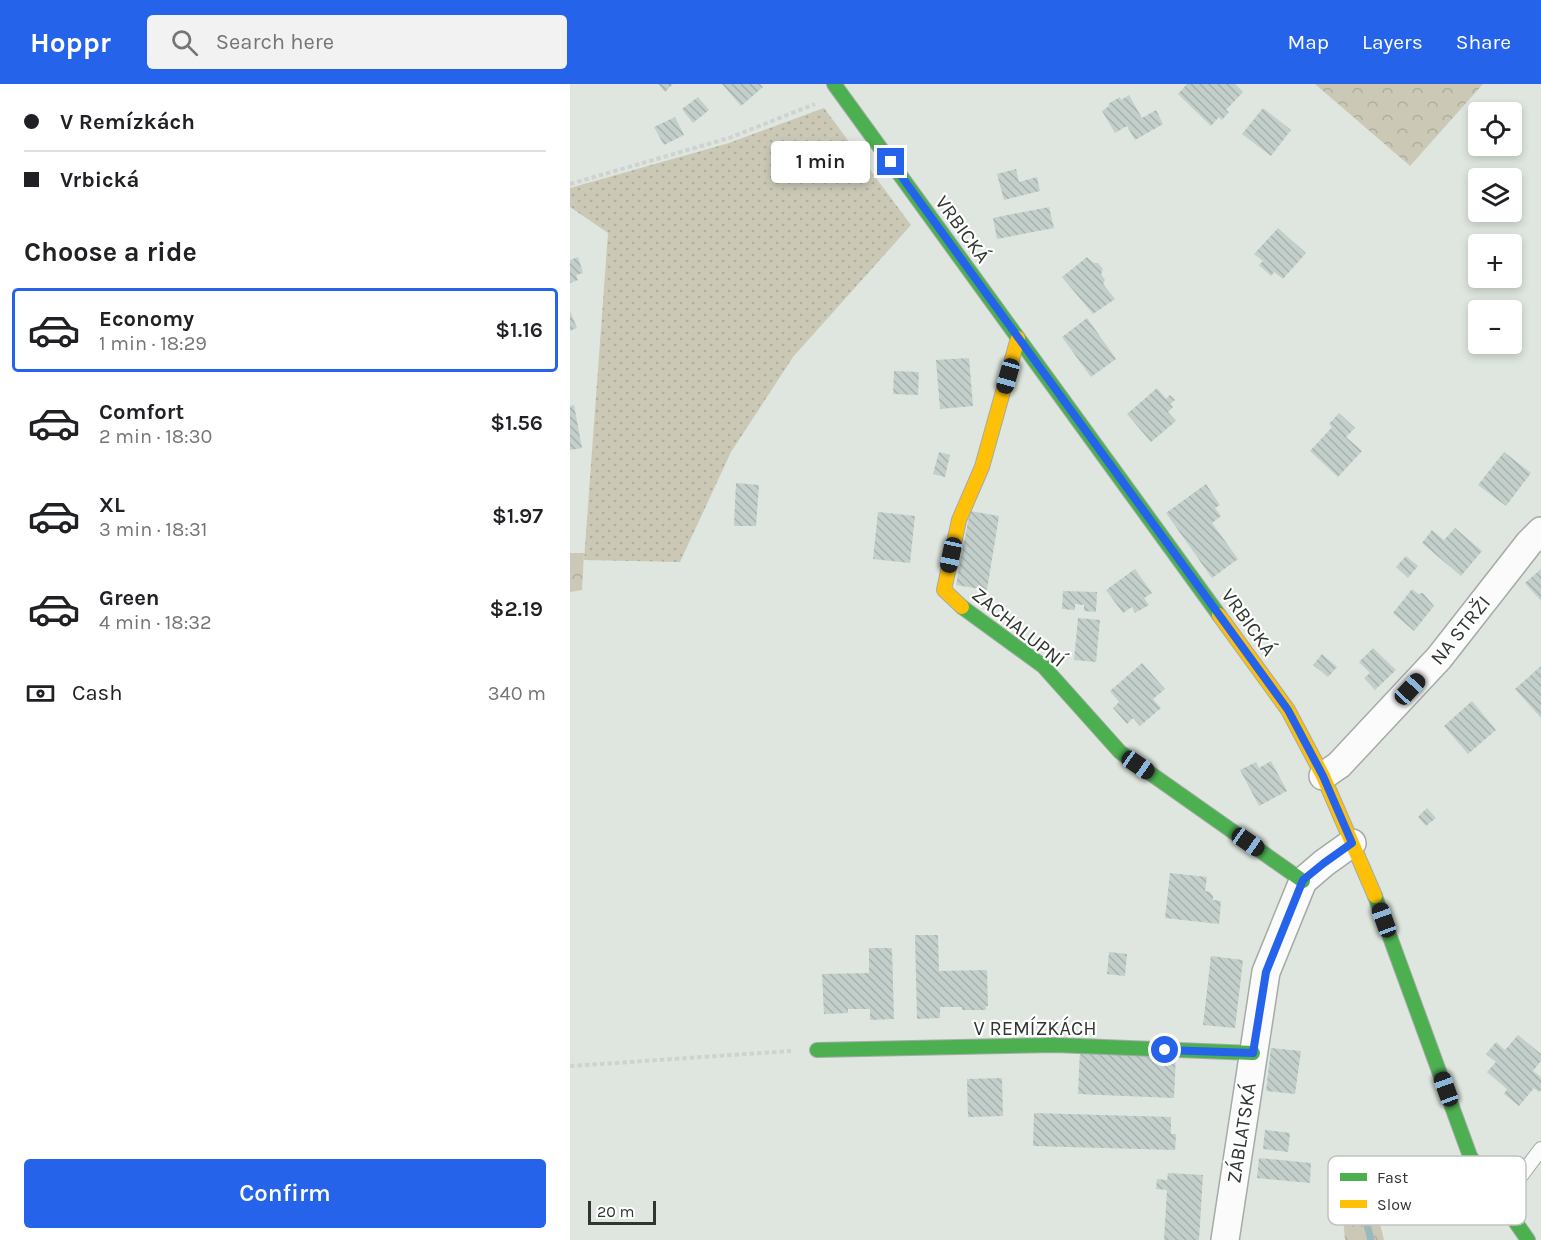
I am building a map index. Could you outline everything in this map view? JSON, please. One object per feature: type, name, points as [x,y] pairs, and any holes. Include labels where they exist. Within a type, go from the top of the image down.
[{"type":"street","name":"VRBICKÁ","points":[[836,87],[1288,710],[1323,776],[1379,904],[1470,1156]]},
{"type":"street","name":"ZACHALUPNÍ","points":[[1018,338],[982,468],[959,520],[944,590],[969,614],[1042,666],[1120,753],[1303,880]]},
{"type":"street","name":"NA STRŽI","points":[[1323,776],[1339,765],[1439,658],[1528,543],[1541,531]]},
{"type":"street","name":"ZÁBLATSKÁ","points":[[1225,1240],[1266,972],[1303,880],[1352,843]]},
{"type":"street","name":"V REMÍZKÁCH","points":[[817,1050],[1055,1045],[1253,1053]]},
{"type":"street","name":"VRBICKÁ","points":[[1517,1225],[1528,1240]]},
{"type":"lane","points":[[1526,1169],[1541,1149]]},
{"type":"path","points":[[570,184],[729,138],[824,100],[836,87]]},
{"type":"path","points":[[570,1066],[817,1050]]},
{"type":"green space","points":[[1315,84],[1483,84],[1410,166]]},
{"type":"green space","points":[[824,108],[911,225],[793,357],[731,452],[680,562],[584,560],[608,233],[570,207],[570,188],[729,143]]},
{"type":"green space","points":[[570,553],[584,553],[582,590],[570,592]]},
{"type":"green space","points":[[1344,1225],[1380,1225],[1384,1240],[1345,1240]]},
{"type":"building","points":[[658,84],[673,84],[665,92]]},
{"type":"building","points":[[722,84],[760,84],[763,87],[741,106]]},
{"type":"building","points":[[1187,84],[1235,84],[1243,92],[1226,110],[1229,112],[1222,120],[1219,117],[1211,126],[1178,94]]},
{"type":"building","points":[[1129,95],[1142,118],[1156,110],[1163,124],[1135,140],[1127,126],[1115,133],[1102,111],[1109,106],[1108,104]]},
{"type":"building","points":[[698,97],[709,110],[693,123],[682,109]]},
{"type":"building","points":[[1263,108],[1291,130],[1271,156],[1242,134]]},
{"type":"building","points":[[675,117],[684,135],[664,145],[654,127]]},
{"type":"building","points":[[1016,169],[1019,182],[1037,177],[1040,191],[1004,200],[997,174]]},
{"type":"building","points":[[1049,207],[1054,228],[997,239],[993,218]]},
{"type":"building","points":[[1278,228],[1306,253],[1283,279],[1274,272],[1271,276],[1259,265],[1263,261],[1254,254]]},
{"type":"building","points":[[578,257],[583,273],[576,275],[578,280],[570,283],[570,260]]},
{"type":"building","points":[[1087,257],[1103,269],[1101,274],[1105,280],[1103,284],[1115,299],[1093,314],[1062,277]]},
{"type":"building","points":[[570,311],[577,328],[570,331]]},
{"type":"building","points":[[1087,318],[1116,359],[1091,377],[1062,337]]},
{"type":"building","points":[[969,358],[973,406],[940,409],[936,360]]},
{"type":"building","points":[[894,371],[919,372],[918,395],[893,394]]},
{"type":"building","points":[[1157,388],[1166,399],[1170,395],[1175,400],[1170,404],[1173,407],[1168,412],[1176,421],[1151,442],[1127,414]]},
{"type":"building","points":[[574,405],[582,448],[570,450],[570,406]]},
{"type":"building","points":[[1339,413],[1355,428],[1346,437],[1362,451],[1338,477],[1310,451],[1332,427],[1329,424]]},
{"type":"building","points":[[939,452],[950,455],[945,477],[933,474]]},
{"type":"building","points":[[1504,452],[1531,473],[1506,506],[1478,485]]},
{"type":"building","points":[[736,483],[759,485],[756,526],[734,526]]},
{"type":"building","points":[[1206,484],[1220,505],[1215,508],[1221,516],[1212,523],[1238,559],[1212,578],[1166,513]]},
{"type":"building","points":[[970,511],[999,516],[987,590],[956,585]]},
{"type":"building","points":[[878,512],[915,516],[910,563],[873,559]]},
{"type":"building","points":[[1455,528],[1482,551],[1461,576],[1422,543],[1432,530],[1444,540]]},
{"type":"building","points":[[1406,556],[1418,566],[1408,578],[1396,567]]},
{"type":"building","points":[[1135,569],[1152,593],[1144,598],[1149,605],[1135,613],[1132,607],[1123,613],[1106,590]]},
{"type":"building","points":[[1541,569],[1541,601],[1525,583]]},
{"type":"building","points":[[1412,589],[1418,594],[1423,593],[1434,606],[1414,631],[1393,613]]},
{"type":"building","points":[[1063,591],[1097,592],[1096,612],[1084,611],[1084,605],[1075,604],[1075,610],[1062,609]]},
{"type":"building","points":[[1078,618],[1100,620],[1096,662],[1074,660]]},
{"type":"building","points":[[1373,648],[1396,670],[1375,690],[1364,678],[1370,673],[1359,662]]},
{"type":"building","points":[[1322,654],[1337,667],[1328,677],[1313,665]]},
{"type":"building","points":[[1142,663],[1165,689],[1153,699],[1161,708],[1140,726],[1133,718],[1127,724],[1113,708],[1119,702],[1110,691]]},
{"type":"building","points":[[1541,666],[1541,718],[1515,689]]},
{"type":"building","points":[[1472,701],[1496,730],[1468,754],[1444,726]]},
{"type":"building","points":[[1271,761],[1287,791],[1259,806],[1240,770],[1256,762],[1259,768]]},
{"type":"building","points":[[1427,808],[1436,818],[1426,826],[1418,817]]},
{"type":"building","points":[[1170,873],[1207,877],[1205,891],[1210,892],[1213,900],[1221,901],[1219,924],[1165,918]]},
{"type":"building","points":[[915,935],[938,935],[939,971],[987,970],[988,1006],[986,1010],[940,1007],[940,1018],[917,1019]]},
{"type":"building","points":[[869,948],[892,948],[894,1019],[870,1020],[870,1009],[848,1009],[848,1013],[824,1014],[822,974],[869,973]]},
{"type":"building","points":[[1109,952],[1127,954],[1125,976],[1107,974]]},
{"type":"building","points":[[1211,956],[1243,960],[1235,1028],[1203,1025]]},
{"type":"building","points":[[1518,1035],[1541,1054],[1541,1061],[1533,1071],[1541,1077],[1541,1090],[1539,1092],[1534,1088],[1519,1106],[1504,1094],[1507,1089],[1487,1072],[1496,1062],[1486,1054],[1496,1042],[1505,1050]]},
{"type":"building","points":[[1271,1048],[1301,1051],[1295,1094],[1266,1091]]},
{"type":"building","points":[[1080,1050],[1176,1054],[1174,1098],[1078,1094]]},
{"type":"building","points":[[1002,1078],[1003,1116],[968,1117],[967,1079]]},
{"type":"building","points":[[1034,1113],[1171,1117],[1171,1134],[1176,1134],[1175,1150],[1033,1146]]},
{"type":"building","points":[[1265,1130],[1290,1133],[1288,1152],[1263,1149]]},
{"type":"building","points":[[1259,1158],[1311,1163],[1310,1183],[1257,1178]]},
{"type":"building","points":[[1168,1173],[1203,1175],[1199,1240],[1164,1240],[1167,1190],[1156,1189],[1157,1179],[1167,1180]]},
{"type":"waterway","points":[[1367,1225],[1371,1240]]},
{"type":"traffic: fast","points":[[834,84],[1219,615]]},
{"type":"traffic: fast","points":[[962,607],[1043,666],[1120,752],[1303,881]]},
{"type":"traffic: fast","points":[[1375,896],[1470,1156]]},
{"type":"traffic: fast","points":[[817,1050],[1055,1045],[1253,1053]]},
{"type":"traffic: fast","points":[[1518,1225],[1528,1240]]},
{"type":"traffic: slow","points":[[962,607],[944,590],[959,520],[982,467],[1018,338]]},
{"type":"traffic: slow","points":[[1219,615],[1288,710],[1323,776],[1375,896]]},
{"type":"route","points":[[891,162],[1288,710],[1323,776],[1352,843],[1303,880],[1266,972],[1253,1053],[1165,1050]]}]
